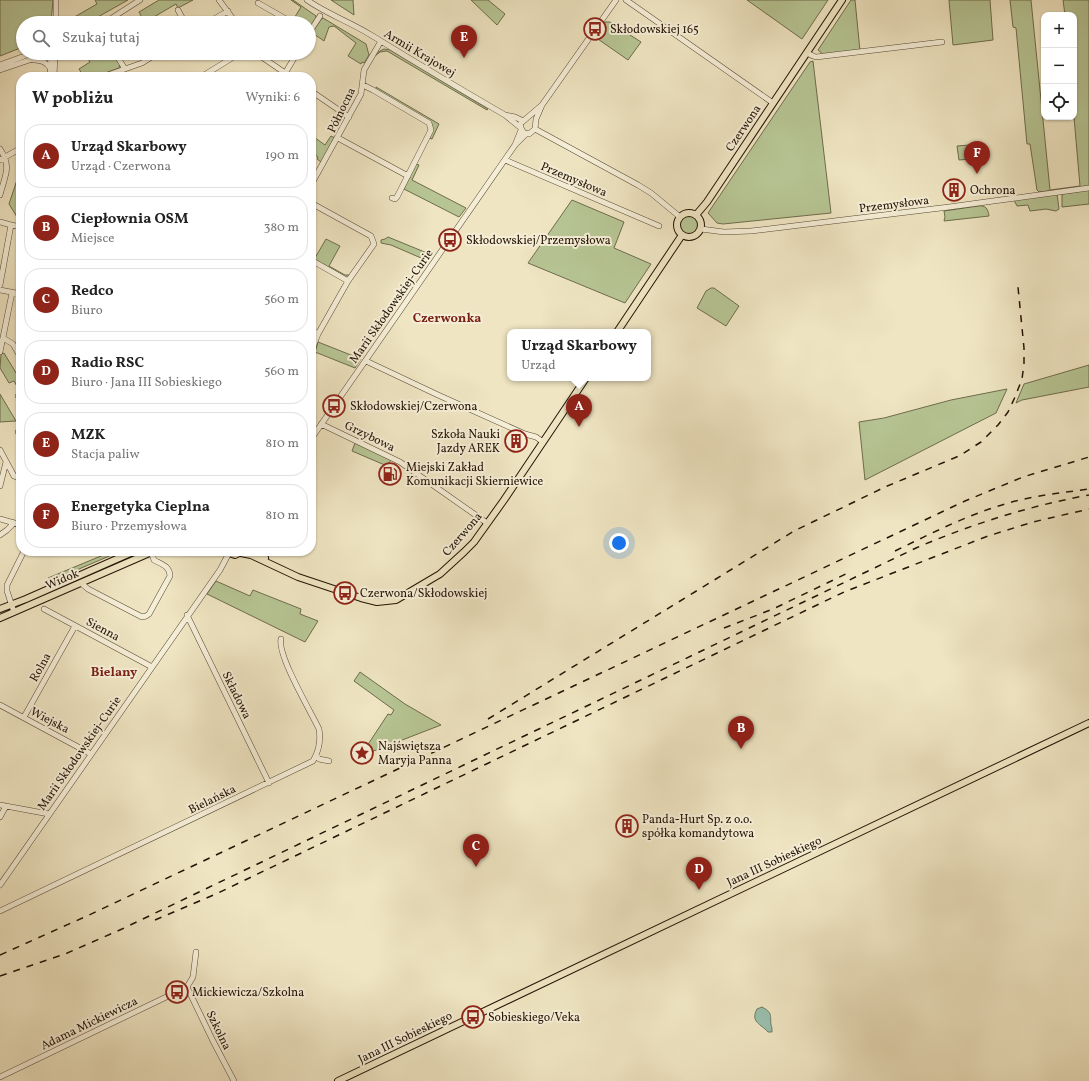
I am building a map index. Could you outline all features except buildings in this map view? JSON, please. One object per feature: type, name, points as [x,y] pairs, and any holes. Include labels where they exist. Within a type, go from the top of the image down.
[{"type":"main road","name":"Czerwona","points":[[696,215],[707,202],[842,0]]},
{"type":"main road","points":[[687,213],[696,215],[700,220],[701,229],[692,237],[682,235],[677,228],[680,217],[687,213]]},
{"type":"main road","points":[[619,329],[682,235]]},
{"type":"main road","name":"Czerwona","points":[[253,556],[298,577],[377,602],[392,601],[420,587],[444,570],[464,552],[487,524],[584,381]]},
{"type":"main road","name":"Widok","points":[[0,609],[124,556]]},
{"type":"main road","name":"Widok","points":[[0,618],[144,556]]},
{"type":"main road","name":"Czerwona","points":[[262,556],[274,565]]},
{"type":"main road","name":"Jana III Sobieskiego","points":[[338,1081],[1089,723]]},
{"type":"street","points":[[56,0],[56,16]]},
{"type":"street","points":[[114,16],[140,0]]},
{"type":"street","points":[[219,0],[231,16]]},
{"type":"street","name":"Armii Krajowej","points":[[307,0],[324,11],[381,41],[447,82],[505,115],[525,120]]},
{"type":"street","points":[[505,115],[526,134],[532,133],[535,129],[535,123],[542,106],[616,0]]},
{"type":"street","points":[[626,0],[773,103]]},
{"type":"street","points":[[258,3],[280,16]]},
{"type":"street","points":[[54,16],[56,9]]},
{"type":"street","points":[[178,10],[181,16]]},
{"type":"street","points":[[220,16],[228,11]]},
{"type":"street","points":[[112,16],[120,12]]},
{"type":"street","points":[[316,22],[320,16]]},
{"type":"street","name":"Północna","points":[[316,176],[361,94],[364,70],[381,41]]},
{"type":"street","points":[[807,53],[816,57],[942,42]]},
{"type":"street","points":[[0,65],[16,59]]},
{"type":"street","points":[[0,70],[30,60]]},
{"type":"street","points":[[50,69],[51,60]]},
{"type":"street","points":[[54,72],[55,60]]},
{"type":"street","points":[[119,60],[125,69]]},
{"type":"street","points":[[116,72],[147,60]]},
{"type":"street","points":[[209,72],[229,60]]},
{"type":"street","points":[[265,60],[280,72]]},
{"type":"street","points":[[286,72],[293,60]]},
{"type":"street","points":[[27,61],[44,61],[48,64],[50,69]]},
{"type":"street","points":[[363,85],[429,123],[431,126],[431,130],[398,197],[395,199],[392,198]]},
{"type":"street","points":[[316,94],[349,117]]},
{"type":"street","points":[[521,129],[525,120],[542,106]]},
{"type":"street","points":[[525,120],[532,120],[535,123]]},
{"type":"street","name":"Marii Skłodowskiej-Curie","points":[[515,146],[521,129]]},
{"type":"street","points":[[535,129],[638,185],[651,193],[680,217]]},
{"type":"street","name":"Marii Skłodowskiej-Curie","points":[[316,432],[505,160],[526,134]]},
{"type":"street","points":[[338,138],[408,176]]},
{"type":"street","points":[[0,149],[8,166],[0,194]]},
{"type":"street","points":[[0,160],[16,151]]},
{"type":"street","name":"Przemysłowa","points":[[505,160],[659,226]]},
{"type":"street","name":"Przemysłowa","points":[[701,229],[724,232],[751,231],[942,208],[1089,188]]},
{"type":"street","points":[[316,206],[371,236],[374,244],[348,282],[316,339]]},
{"type":"street","points":[[0,222],[16,226]]},
{"type":"street","points":[[0,285],[11,225]]},
{"type":"street","points":[[316,263],[348,282]]},
{"type":"street","points":[[0,290],[16,293]]},
{"type":"street","points":[[0,352],[12,292]]},
{"type":"street","points":[[3,338],[13,344],[16,349]]},
{"type":"street","points":[[366,361],[438,396],[525,434],[536,437],[543,442]]},
{"type":"street","name":"Grzybowa","points":[[321,424],[400,462],[487,524]]},
{"type":"street","points":[[0,450],[14,476],[16,477]]},
{"type":"street","points":[[0,486],[6,462]]},
{"type":"street","points":[[0,519],[14,523],[0,535]]},
{"type":"street","points":[[14,612],[7,591],[7,586],[22,556]]},
{"type":"street","points":[[81,583],[88,589],[128,610],[142,617],[146,616],[149,614],[170,576],[170,572],[167,567],[154,560],[154,556]]},
{"type":"street","name":"Marii Skłodowskiej-Curie","points":[[0,885],[187,615],[220,570],[225,556]]},
{"type":"street","name":"Sienna","points":[[44,609],[152,667]]},
{"type":"street","name":"Składowa","points":[[187,615],[269,783]]},
{"type":"street","name":"Rolna","points":[[24,717],[75,626]]},
{"type":"street","points":[[281,639],[280,644],[284,658],[319,729],[320,737],[316,756],[320,759],[329,761]]},
{"type":"street","name":"Wiejska","points":[[0,705],[91,754]]},
{"type":"street","name":"Bielańska","points":[[0,911],[269,783],[313,761],[316,756]]},
{"type":"street","points":[[0,805],[49,814]]},
{"type":"street","points":[[0,817],[6,806]]},
{"type":"street","points":[[187,987],[194,977],[196,952]]},
{"type":"street","name":"Adama Mickiewicza","points":[[0,1077],[187,987]]},
{"type":"street","name":"Szkolna","points":[[187,987],[234,1081]]},
{"type":"shaded area","points":[[0,0],[53,0],[52,16],[16,16],[16,50],[0,56]]},
{"type":"shaded area","points":[[95,0],[128,0],[99,16],[76,16],[97,4]]},
{"type":"shaded area","points":[[159,0],[193,0],[178,8],[176,4],[156,16],[141,16],[139,12]]},
{"type":"shaded area","points":[[291,0],[316,16],[295,16],[301,7]]},
{"type":"shaded area","points":[[331,0],[353,0],[354,15]]},
{"type":"shaded area","points":[[471,0],[488,0],[505,14],[497,25]]},
{"type":"shaded area","points":[[747,0],[828,0],[802,39]]},
{"type":"shaded area","points":[[851,0],[855,0],[860,51],[824,55],[818,50]]},
{"type":"shaded area","points":[[949,0],[990,0],[993,40],[953,45]]},
{"type":"shaded area","points":[[1010,0],[1031,0],[1041,100],[1041,120],[1043,120],[1050,190],[1080,186],[1074,120],[1077,120],[1077,12],[1065,12],[1063,0],[1089,0],[1089,186],[1039,192],[1037,190],[1030,144],[1027,144],[1016,28],[1013,27]]},
{"type":"shaded area","points":[[323,18],[366,44],[369,55],[364,63],[362,62],[361,64],[348,56],[356,43],[334,26],[329,27],[324,41],[316,35],[316,26]]},
{"type":"shaded area","points":[[605,22],[610,22],[641,42],[628,60],[595,37]]},
{"type":"shaded area","points":[[384,49],[390,50],[488,109],[487,110],[387,51],[380,52],[375,56],[378,52]]},
{"type":"shaded area","points":[[89,60],[117,60],[120,65],[119,68],[108,72],[81,72],[79,69],[90,62]]},
{"type":"shaded area","points":[[813,61],[831,213],[723,224],[717,223],[708,213],[810,62]]},
{"type":"shaded area","points":[[376,87],[439,124],[432,139],[429,138],[433,130],[430,122],[376,89]]},
{"type":"shaded area","points":[[331,136],[335,138],[321,162],[317,159],[318,157],[316,156],[316,139],[325,145]]},
{"type":"shaded area","points":[[982,144],[984,158],[959,160],[957,146]]},
{"type":"shaded area","points":[[416,164],[419,165],[412,180],[466,208],[459,217],[404,189]]},
{"type":"shaded area","points":[[16,183],[16,215],[9,204]]},
{"type":"shaded area","points":[[1089,190],[1089,204],[1062,207],[1062,194]]},
{"type":"shaded area","points":[[1057,194],[1059,209],[1056,211],[1046,209],[1030,211],[1028,205],[1017,206],[1014,200]]},
{"type":"shaded area","points":[[572,200],[624,222],[614,248],[651,264],[625,303],[528,263]]},
{"type":"shaded area","points":[[983,206],[986,208],[989,216],[944,221],[944,211]]},
{"type":"shaded area","points":[[689,216],[695,219],[698,225],[695,231],[689,234],[683,231],[680,225],[683,219]]},
{"type":"shaded area","points":[[388,237],[432,255],[428,261],[391,245],[381,243],[381,240]]},
{"type":"shaded area","points":[[326,239],[340,246],[329,266],[345,275],[349,275],[348,278],[316,260],[316,256]]},
{"type":"shaded area","points":[[714,288],[739,306],[726,326],[697,308],[706,291]]},
{"type":"shaded area","points":[[318,342],[361,359],[355,368],[316,352]]},
{"type":"shaded area","points":[[4,353],[16,373],[16,385],[14,381],[9,383],[0,368],[1,354]]},
{"type":"shaded area","points":[[1089,365],[1089,387],[1022,400],[1016,403],[1024,384]]},
{"type":"shaded area","points":[[1007,389],[996,413],[865,480],[859,422],[884,418],[951,400]]},
{"type":"shaded area","points":[[0,394],[16,421],[0,422]]},
{"type":"shaded area","points":[[355,443],[391,460],[387,466],[352,451]]},
{"type":"shaded area","points":[[101,556],[109,556],[51,581],[48,578]]},
{"type":"shaded area","points":[[216,581],[250,596],[253,590],[301,609],[300,614],[318,621],[305,642],[207,594]]},
{"type":"shaded area","points":[[360,672],[405,704],[441,725],[371,752],[365,749],[388,714],[391,715],[394,710],[354,681]]},
{"type":"shaded area","points":[[762,1007],[770,1014],[772,1032],[768,1032],[756,1020],[755,1013],[757,1009]]},
{"type":"railway","points":[[488,719],[794,531],[885,487],[959,456],[981,442],[998,425],[1008,412],[1022,379],[1024,348],[1018,287]]},
{"type":"railway","points":[[0,955],[89,915],[965,501],[1023,477],[1089,457]]},
{"type":"railway","points":[[895,551],[934,532],[988,509],[1034,497],[1089,489]]},
{"type":"railway","points":[[0,976],[65,954],[122,929],[916,548],[958,531],[1023,510],[1089,495]]},
{"type":"railway","points":[[155,920],[216,894],[844,592],[988,536],[1033,522],[1089,509]]},
{"type":"railway","points":[[724,628],[773,609],[850,572]]},
{"type":"place","name":"Skłodowskiej 165","points":[[595,29]]},
{"type":"place","name":"MZK","points":[[464,58]]},
{"type":"place","name":"Energetyka Cieplna","points":[[977,174]]},
{"type":"place","name":"Ochrona","points":[[954,190]]},
{"type":"place","name":"Skłodowskiej/Przemysłowa","points":[[450,240]]},
{"type":"place","name":"Skłodowskiej/Czerwona","points":[[334,406]]},
{"type":"place","name":"Urząd Skarbowy","points":[[579,427]]},
{"type":"place","name":"Szkoła Nauki Jazdy AREK","points":[[516,441]]},
{"type":"place","name":"Miejski Zakład Komunikacji Skierniewice","points":[[390,474]]},
{"type":"place","name":"Czerwona/Skłodowskiej","points":[[345,593]]},
{"type":"place","name":"Ciepłownia OSM","points":[[741,749]]},
{"type":"place","name":"Najświętsza Maryja Panna","points":[[362,753]]},
{"type":"place","name":"Panda-Hurt Sp. z o.o. spółka komandytowa","points":[[627,826]]},
{"type":"place","name":"Redco","points":[[476,867]]},
{"type":"place","name":"Radio RSC","points":[[699,890]]},
{"type":"place","name":"Mickiewicza/Szkolna","points":[[177,992]]},
{"type":"place","name":"Sobieskiego/Veka","points":[[473,1017]]},
{"type":"district","name":"Czerwonka","points":[[447,317]]},
{"type":"district","name":"Bielany","points":[[114,671]]}]
